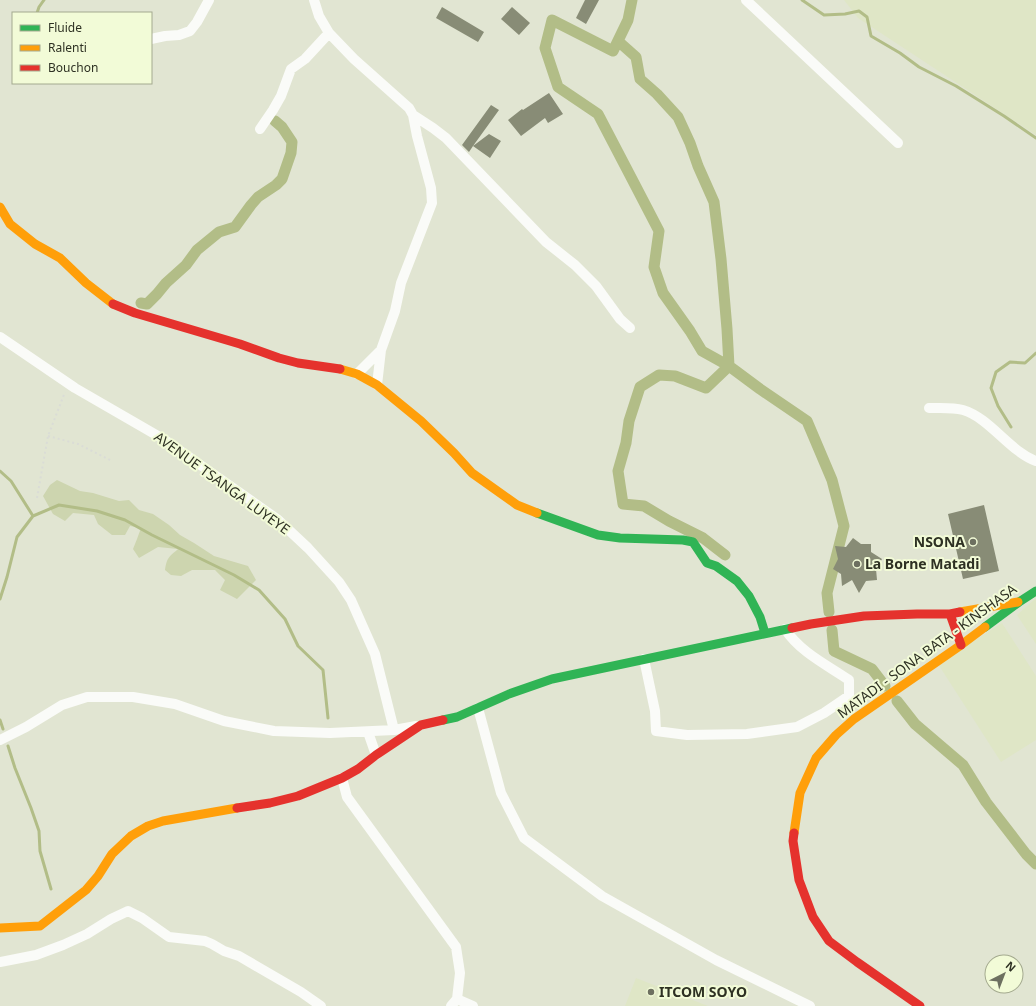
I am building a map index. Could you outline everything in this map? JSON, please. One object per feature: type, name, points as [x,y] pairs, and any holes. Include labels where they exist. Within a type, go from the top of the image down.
[{"type":"main road","points":[[0,207],[5,224],[35,244],[60,258],[86,283],[114,304],[136,313],[240,344],[279,358],[298,363],[344,370],[357,374],[377,385],[422,421],[472,473],[517,505],[598,535],[620,538],[683,540],[693,542],[698,547],[701,555],[707,563],[716,566],[737,580],[749,596],[760,617],[765,633]]},
{"type":"main road","name":"MATADI - SONA BATA - KINSHASA","points":[[920,1006],[856,962],[829,941],[812,917],[799,880],[793,841],[800,794],[816,758],[836,735],[854,719],[1036,591]]},
{"type":"main road","points":[[0,928],[40,926],[86,890],[98,876],[112,854],[131,836],[148,826],[163,820],[270,803],[298,796],[342,778],[358,769],[421,725],[457,717],[509,694],[552,679],[811,624],[864,616],[950,614],[1019,602]]},
{"type":"main road","points":[[950,614],[961,645]]},
{"type":"street","points":[[152,39],[179,35],[190,31],[197,22],[209,0]]},
{"type":"street","points":[[314,0],[319,16],[329,33],[354,59],[409,108],[413,115],[431,188],[432,203],[401,283],[395,311],[380,350],[377,385]]},
{"type":"street","points":[[746,0],[898,143]]},
{"type":"street","points":[[260,129],[281,96],[292,69],[305,59],[329,33]]},
{"type":"street","points":[[413,115],[446,138],[546,242],[575,265],[596,286],[620,319],[630,328]]},
{"type":"street","name":"AVENUE TSANGA LUYEYE","points":[[0,337],[68,383],[165,440],[277,519],[308,548],[339,582],[351,600],[374,654],[394,730]]},
{"type":"street","points":[[357,374],[380,350]]},
{"type":"street","points":[[930,408],[952,408],[964,410],[976,416],[1019,452],[1036,461]]},
{"type":"street","points":[[644,659],[655,711],[656,731],[687,735],[747,734],[797,728],[824,713],[849,696],[849,680],[814,657],[791,638],[785,629]]},
{"type":"street","points":[[0,740],[26,727],[62,705],[87,697],[133,697],[176,704],[224,721],[274,731],[330,733],[368,732],[394,730],[421,725]]},
{"type":"street","points":[[478,708],[501,793],[524,838],[602,896],[716,960],[810,1006]]},
{"type":"street","points":[[368,732],[376,755]]},
{"type":"street","points":[[342,778],[347,797],[456,948],[460,973],[454,1003],[473,1006]]},
{"type":"street","points":[[0,962],[36,955],[63,945],[128,911],[142,918],[169,937],[205,942],[238,956],[301,992],[321,1006]]},
{"type":"path","points":[[37,498],[48,436],[68,383]]},
{"type":"path","points":[[48,436],[78,444],[110,460]]},
{"type":"shaded area","points":[[844,0],[1036,0],[1036,135],[858,18]]},
{"type":"shaded area","points":[[57,480],[80,491],[93,493],[119,501],[129,500],[139,510],[153,514],[180,535],[214,556],[248,566],[256,580],[237,599],[220,590],[225,580],[215,570],[192,570],[181,576],[171,575],[165,570],[167,562],[170,556],[178,549],[158,547],[139,558],[133,549],[141,528],[130,526],[125,535],[112,535],[98,524],[94,515],[73,513],[65,521],[53,514],[43,496],[50,485]]},
{"type":"shaded area","points":[[1036,598],[1036,644],[1017,615]]},
{"type":"shaded area","points":[[1002,623],[1036,676],[1036,740],[1001,762],[938,664]]},
{"type":"shaded area","name":"ITCOM SOYO","points":[[636,978],[708,1006],[625,1006]]},
{"type":"building","points":[[585,0],[599,0],[586,24],[576,18]]},
{"type":"building","points":[[442,7],[484,32],[478,42],[436,18]]},
{"type":"building","points":[[512,7],[530,23],[519,35],[501,19]]},
{"type":"building","points":[[549,93],[563,114],[548,123],[545,118],[521,136],[508,120],[522,109],[523,110]]},
{"type":"building","points":[[491,105],[499,110],[469,152],[462,145]]},
{"type":"building","points":[[489,134],[501,141],[490,158],[473,146]]},
{"type":"building","name":"NSONA","points":[[984,505],[999,571],[963,579],[948,514]]},
{"type":"building","name":"La Borne Matadi","points":[[853,538],[861,544],[871,544],[871,552],[882,559],[876,569],[877,580],[866,581],[859,593],[852,580],[842,586],[841,574],[833,569],[838,559],[835,546],[846,547]]},
{"type":"waterway","points":[[37,12],[44,0]]},
{"type":"waterway","points":[[632,0],[628,20],[613,51],[552,20],[545,48],[558,87],[598,114],[659,231],[654,267],[663,293],[690,331],[702,351],[729,366],[807,421],[832,480],[844,526],[827,593],[829,612]]},
{"type":"waterway","points":[[802,0],[824,15],[845,14],[859,11],[867,17],[871,36],[900,53],[919,67],[956,86],[1036,138]]},
{"type":"waterway","points":[[618,41],[636,57],[640,79],[657,94],[678,117],[714,202],[721,259],[729,366],[706,388],[675,376],[659,375],[640,387],[629,421],[626,443],[618,471],[623,504],[644,506],[669,521],[703,538],[725,555]]},
{"type":"waterway","points":[[141,303],[147,304],[166,283],[186,265],[197,250],[219,232],[235,227],[258,197],[282,179],[291,153],[292,142],[282,127],[275,121]]},
{"type":"waterway","points":[[1011,427],[998,406],[991,388],[996,372],[1010,362],[1025,363],[1036,353]]},
{"type":"waterway","points":[[0,471],[11,481],[33,516],[59,505],[97,511],[125,520],[152,535],[234,575],[259,590],[285,619],[298,646],[323,670],[328,718]]},
{"type":"waterway","points":[[0,599],[17,537],[33,516]]},
{"type":"waterway","points":[[832,630],[834,651],[872,669],[885,686]]},
{"type":"waterway","points":[[897,701],[915,724],[963,765],[986,802],[1026,854],[1036,864]]},
{"type":"waterway","points":[[0,720],[3,729]]},
{"type":"waterway","points":[[8,746],[39,831],[40,851],[51,889]]},
{"type":"traffic: fast","points":[[537,513],[598,535],[620,538],[683,540],[693,542],[707,563],[716,566],[737,581],[749,596],[760,617],[765,633]]},
{"type":"traffic: fast","points":[[985,627],[1036,591]]},
{"type":"traffic: fast","points":[[443,720],[457,717],[509,694],[552,679],[792,628]]},
{"type":"traffic: slow","points":[[0,207],[10,224],[35,244],[60,258],[86,283],[113,304]]},
{"type":"traffic: slow","points":[[340,369],[357,374],[377,385],[421,421],[472,473],[517,505],[537,513]]},
{"type":"traffic: slow","points":[[960,612],[1018,602]]},
{"type":"traffic: slow","points":[[794,833],[800,793],[816,758],[836,735],[854,719],[985,627]]},
{"type":"traffic: slow","points":[[0,928],[40,926],[86,890],[98,876],[112,854],[131,836],[148,826],[163,821],[237,808]]},
{"type":"traffic: jam","points":[[113,304],[135,313],[240,344],[279,358],[298,363],[340,369]]},
{"type":"traffic: jam","points":[[792,628],[864,616],[950,614],[960,612]]},
{"type":"traffic: jam","points":[[950,614],[961,645]]},
{"type":"traffic: jam","points":[[237,808],[270,803],[298,796],[342,778],[358,769],[421,725],[443,720]]},
{"type":"traffic: jam","points":[[794,833],[793,841],[799,880],[813,917],[829,941],[920,1006]]},
{"type":"place","name":"NSONA","points":[[973,542]]},
{"type":"place","name":"La Borne Matadi","points":[[857,564]]},
{"type":"place","name":"ITCOM SOYO","points":[[651,992]]}]
